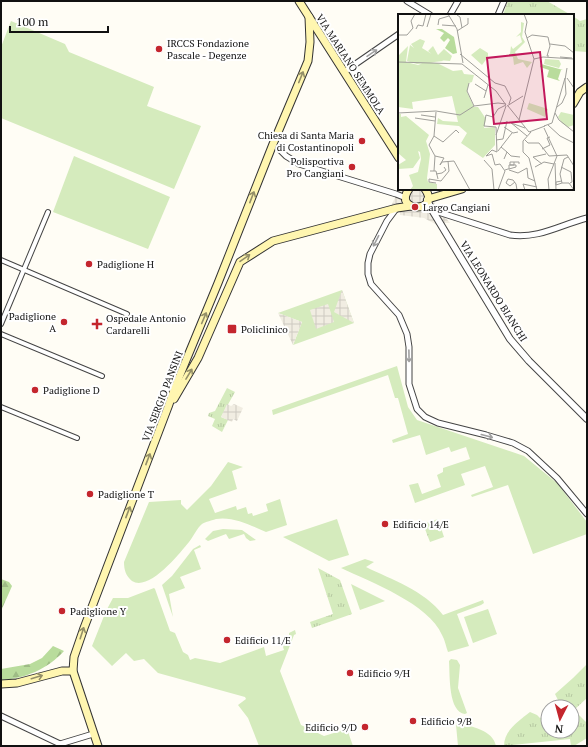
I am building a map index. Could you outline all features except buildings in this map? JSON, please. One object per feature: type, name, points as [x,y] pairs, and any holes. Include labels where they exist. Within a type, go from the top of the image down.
[{"type":"main road","name":"VIA MARIANO SEMMOLA","points":[[299,1],[340,67],[398,154]]},
{"type":"main road","name":"VIA SERGIO PANSINI","points":[[73,671],[74,657],[84,628],[175,387],[308,61],[310,42],[309,17]]},
{"type":"main road","points":[[574,101],[580,92],[587,87]]},
{"type":"main road","points":[[408,190],[406,198],[415,207]]},
{"type":"main road","points":[[425,190],[443,194]]},
{"type":"main road","points":[[425,190],[428,199]]},
{"type":"main road","points":[[168,407],[198,358],[240,262],[273,241],[397,208],[415,207],[424,204],[428,199],[458,190]]},
{"type":"main road","points":[[1,684],[17,683],[57,672],[73,671],[93,735],[98,746]]},
{"type":"street","points":[[407,1],[426,14]]},
{"type":"street","points":[[451,14],[458,1]]},
{"type":"street","points":[[498,14],[504,1]]},
{"type":"street","points":[[344,72],[398,35]]},
{"type":"street","points":[[280,150],[286,156],[299,164],[406,198]]},
{"type":"street","name":"VIA LEONARDO BIANCHI","points":[[428,199],[432,210],[510,339],[529,361],[587,419]]},
{"type":"street","points":[[415,207],[432,210],[510,235],[518,236],[529,236],[554,230],[569,223],[587,218]]},
{"type":"street","points":[[397,208],[387,221],[370,254],[368,274],[371,284],[399,314],[407,334],[409,348],[409,384],[417,409],[425,417],[438,424],[506,441],[528,451],[557,478],[587,514]]},
{"type":"street","points":[[1,324],[48,212]]},
{"type":"street","points":[[1,260],[128,314]]},
{"type":"street","points":[[1,334],[102,376]]},
{"type":"street","points":[[1,407],[77,438]]},
{"type":"street","points":[[1,717],[60,744],[93,735]]},
{"type":"street","points":[[1,717],[60,746],[93,735]]},
{"type":"green space","points":[[508,1],[547,1],[569,14],[503,14]]},
{"type":"green space","points":[[574,17],[580,21],[587,19],[587,52],[574,51]]},
{"type":"green space","points":[[11,21],[65,44],[69,52],[154,87],[147,106],[201,126],[174,189],[1,118],[1,47]]},
{"type":"green space","points":[[74,156],[170,197],[148,249],[53,212]]},
{"type":"green space","points":[[342,290],[354,323],[293,345],[302,322],[278,313]]},
{"type":"green space","points":[[397,366],[408,407],[417,420],[524,456],[557,483],[587,522],[587,534],[533,554],[508,485],[472,497],[471,495],[493,487],[485,466],[461,474],[465,485],[415,503],[409,485],[418,483],[422,494],[441,487],[437,475],[443,472],[443,468],[470,459],[466,447],[451,452],[449,447],[426,455],[420,435],[393,443],[392,440],[408,434],[398,398],[395,398],[388,375],[273,415],[272,410]]},
{"type":"green space","points":[[227,388],[235,392],[221,417],[228,420],[222,432],[212,426],[215,419],[208,416],[209,413],[215,411]]},
{"type":"green space","points":[[228,462],[243,467],[232,471],[237,489],[209,499],[215,513],[236,506],[237,510],[246,507],[248,514],[252,513],[253,516],[268,511],[266,504],[280,499],[287,525],[266,532],[236,520],[222,518],[207,522],[200,526],[189,542],[164,570],[147,581],[139,583],[132,581],[126,573],[124,562],[149,502],[181,500],[181,504],[187,510],[211,486]]},
{"type":"green space","points":[[337,519],[349,555],[329,561],[283,537]]},
{"type":"green space","points":[[438,519],[444,537],[430,542],[423,524]]},
{"type":"green space","points":[[223,529],[242,530],[256,540],[250,541],[244,534],[229,539],[226,534],[208,541],[205,539],[213,531]]},
{"type":"green space","points":[[200,545],[201,547],[194,550],[201,569],[180,577],[185,588],[169,594],[173,617],[162,585],[172,576],[193,549]]},
{"type":"green space","points":[[365,559],[374,562],[366,567],[417,592],[435,606],[443,615],[483,600],[484,603],[481,605],[457,614],[469,646],[448,652],[442,635],[425,613],[398,595],[341,568]]},
{"type":"green space","points":[[318,568],[340,580],[352,614],[312,628],[310,622],[333,614]]},
{"type":"green space","points":[[1,579],[9,582],[12,586],[1,611]]},
{"type":"green space","points":[[351,584],[385,601],[360,610]]},
{"type":"green space","points":[[154,588],[170,631],[175,633],[183,652],[188,655],[190,660],[195,658],[220,663],[264,647],[266,656],[284,650],[281,640],[289,637],[289,633],[295,630],[296,634],[294,635],[280,671],[301,725],[324,736],[347,729],[353,746],[259,746],[248,718],[238,705],[246,699],[245,697],[158,673],[144,659],[134,661],[126,653],[112,666],[92,646],[106,611],[113,598],[128,598]]},
{"type":"green space","points":[[488,609],[497,634],[473,643],[464,617]]},
{"type":"green space","points":[[53,646],[64,651],[51,663],[27,675],[18,678],[1,680],[1,669],[30,664],[42,658]]},
{"type":"green space","points":[[451,659],[457,660],[460,665],[458,688],[467,713],[465,714],[459,712],[455,707],[453,700],[449,661]]},
{"type":"green space","points":[[587,664],[587,698],[580,704],[580,699],[558,699],[555,694]]},
{"type":"green space","points":[[530,712],[540,718],[540,739],[570,739],[504,746],[509,731],[517,722]]},
{"type":"green space","points":[[580,716],[587,723],[587,738],[574,746],[571,746],[570,739],[580,739]]},
{"type":"green space","points":[[457,723],[475,727],[486,732],[491,736],[496,746],[458,746]]},
{"type":"shaded area","name":"Largo Cangiani","points":[[399,190],[427,190],[433,197],[435,205],[450,223],[441,223],[437,225],[424,218],[400,215],[400,208],[391,206]]},
{"type":"shaded area","points":[[342,290],[354,323],[334,312]]},
{"type":"shaded area","points":[[328,304],[334,322],[316,329],[310,310]]},
{"type":"shaded area","points":[[278,313],[302,322],[293,345]]},
{"type":"shaded area","points":[[227,404],[231,406],[234,404],[243,408],[237,421],[233,419],[232,422],[221,417]]},
{"type":"place","name":"IRCCS Fondazione Pascale - Degenze","points":[[159,49]]},
{"type":"place","name":"Chiesa di Santa Maria di Costantinopoli","points":[[362,141]]},
{"type":"place","name":"Polisportiva Pro Cangiani","points":[[352,167]]},
{"type":"place","name":"Largo Cangiani","points":[[415,207]]},
{"type":"place","name":"Padiglione H","points":[[89,264]]},
{"type":"place","name":"Padiglione A","points":[[64,322]]},
{"type":"place","name":"Ospedale Antonio Cardarelli","points":[[97,324]]},
{"type":"place","name":"Policlinico","points":[[232,329]]},
{"type":"place","name":"Padiglione D","points":[[35,390]]},
{"type":"place","name":"Padiglione T","points":[[90,494]]},
{"type":"place","name":"Edificio 14/E","points":[[385,524]]},
{"type":"place","name":"Padiglione Y","points":[[62,611]]},
{"type":"place","name":"Edificio 11/E","points":[[227,640]]},
{"type":"place","name":"Edificio 9/H","points":[[350,673]]},
{"type":"place","name":"Edificio 9/B","points":[[413,721]]},
{"type":"place","name":"Edificio 9/D","points":[[365,727]]}]
